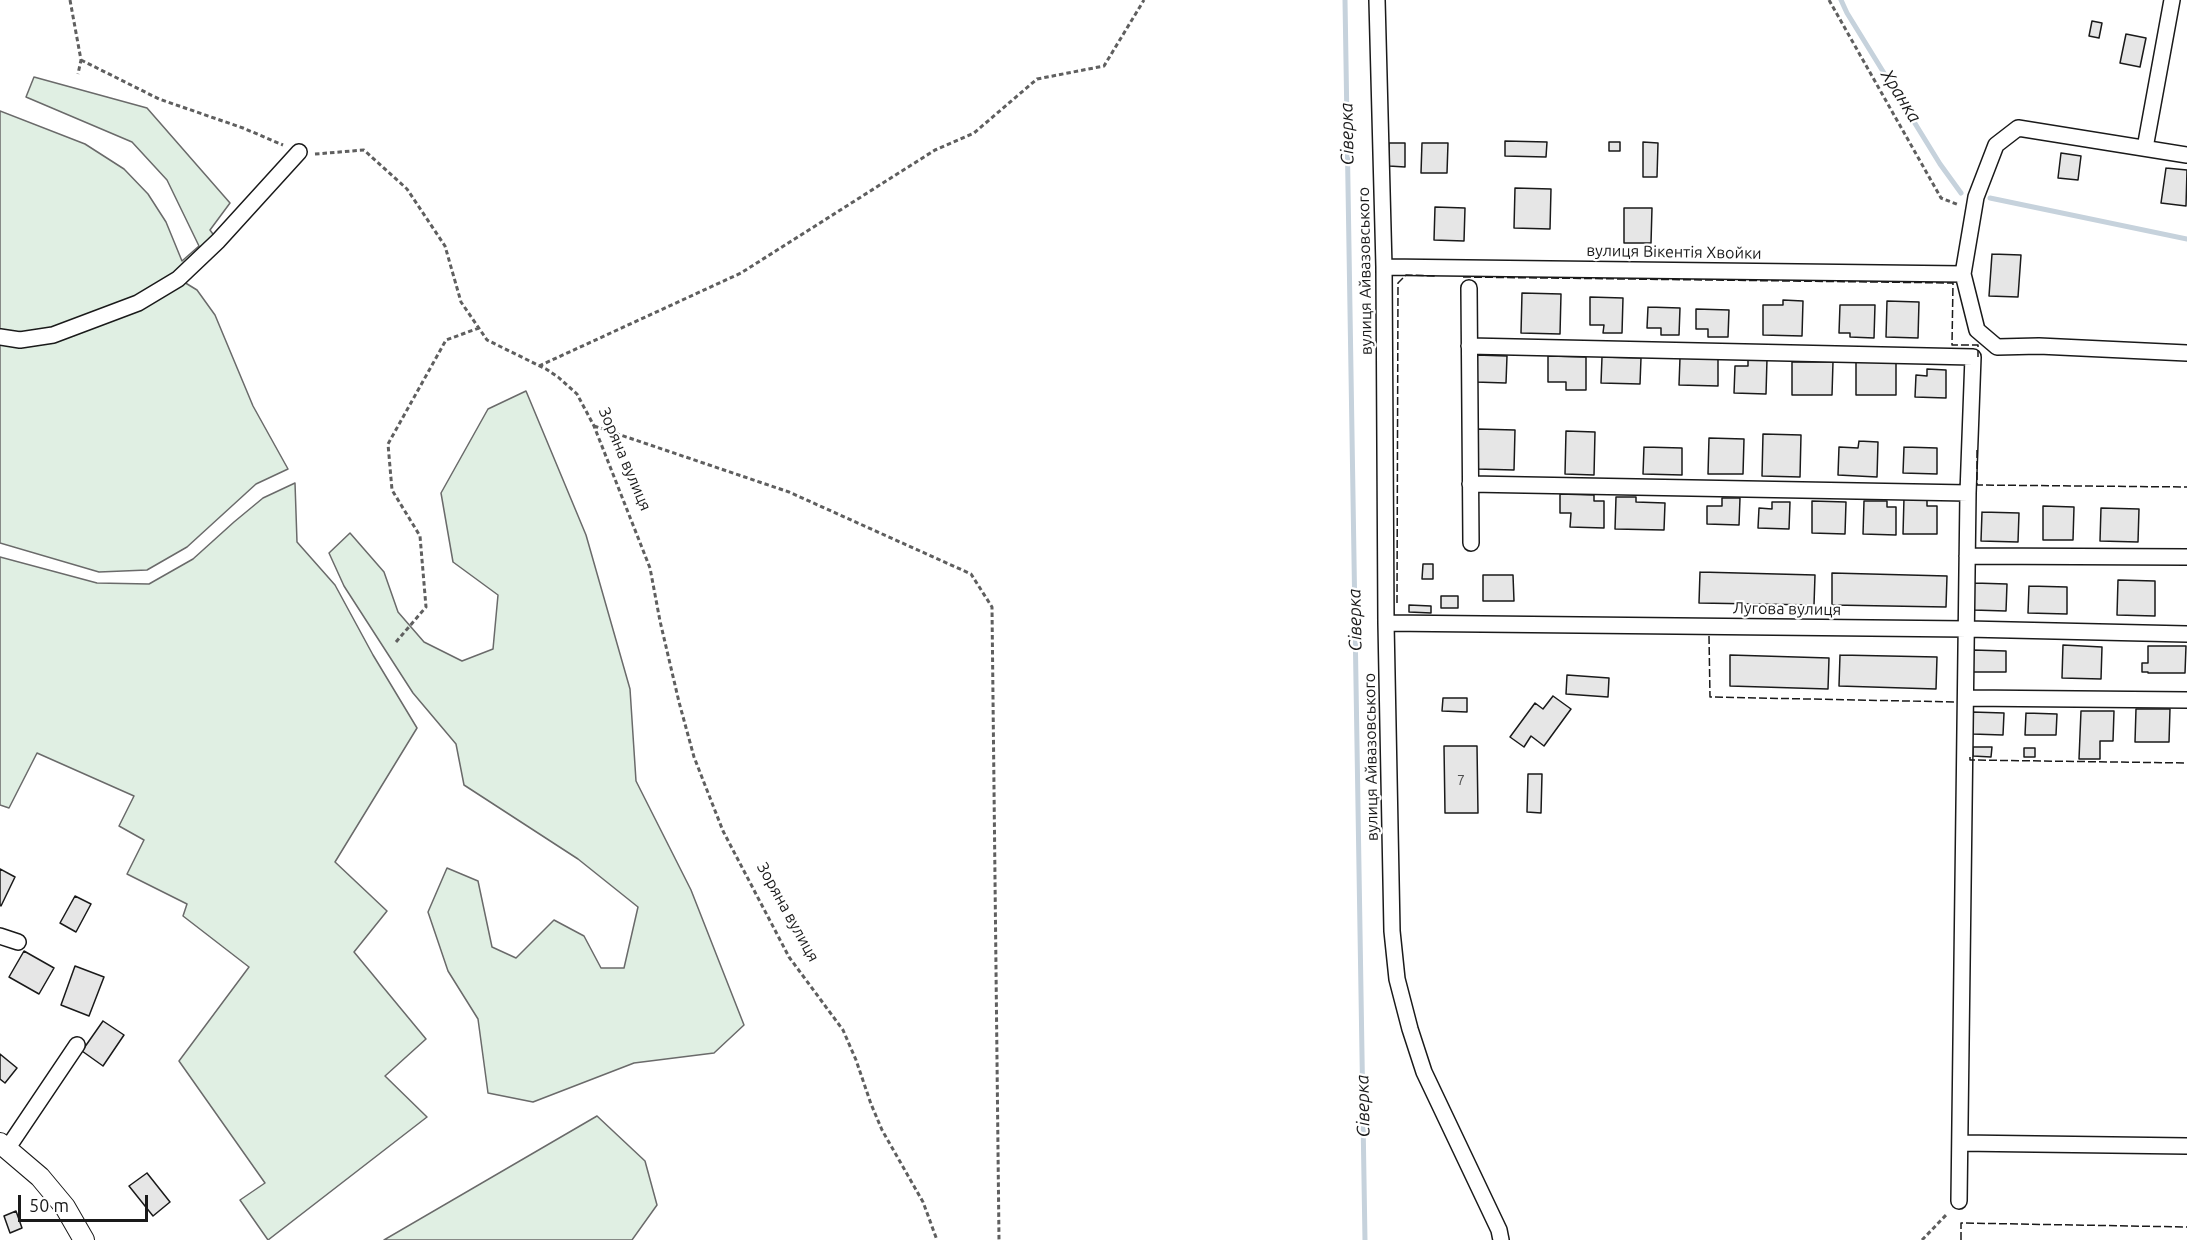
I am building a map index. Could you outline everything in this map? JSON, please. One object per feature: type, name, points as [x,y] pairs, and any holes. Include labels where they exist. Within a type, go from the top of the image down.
[{"type":"street","name":"вулиця Айвазовського","points":[[1377,0],[1384,267],[1386,623],[1392,931],[1397,979],[1424,1072],[1499,1230],[1501,1240]]},
{"type":"street","points":[[2145,148],[2172,0]]},
{"type":"street","points":[[2187,155],[2018,128],[1996,145],[1976,197],[1963,274],[1977,330],[1997,347],[2039,346],[2187,352]]},
{"type":"street","points":[[0,337],[20,340],[53,335],[138,303],[178,279],[218,242],[299,152]]},
{"type":"street","name":"вулиця Вікентія Хвойки","points":[[1384,267],[1963,274]]},
{"type":"street","points":[[1469,288],[1471,543]]},
{"type":"street","points":[[1469,346],[1972,357],[1967,556],[1959,1201]]},
{"type":"street","points":[[1470,484],[1968,493]]},
{"type":"street","points":[[1967,556],[2187,557]]},
{"type":"street","name":"Лугова вулиця","points":[[1386,623],[1967,629],[2187,634]]},
{"type":"street","points":[[1966,698],[2187,700]]},
{"type":"street","points":[[0,936],[18,942]]},
{"type":"street","points":[[76,1045],[3,1146],[40,1177],[65,1207],[84,1240]]},
{"type":"street","points":[[1960,1143],[2187,1146]]},
{"type":"path","points":[[70,0],[81,60],[78,74]]},
{"type":"path","points":[[539,366],[741,273],[935,150],[974,133],[1037,79],[1104,66],[1144,0]]},
{"type":"path","points":[[1829,0],[1941,198],[1973,211]]},
{"type":"path","points":[[81,60],[159,99],[243,128],[299,152]]},
{"type":"path","name":"Зоряна вулиця","points":[[299,152],[318,154],[364,150],[407,189],[445,246],[460,302],[488,340],[558,377],[577,394],[594,426],[650,568],[665,649],[694,757],[723,831],[789,957],[843,1029],[882,1130],[922,1202],[937,1240]]},
{"type":"path","points":[[396,642],[426,607],[420,536],[392,490],[388,444],[446,340],[479,328]]},
{"type":"path","points":[[594,426],[789,492],[971,574],[992,607],[999,1240]]},
{"type":"path","points":[[1922,1240],[1959,1201]]},
{"type":"green space","points":[[34,77],[147,108],[230,203],[210,230],[218,241],[179,279],[197,290],[215,315],[253,406],[288,469],[256,484],[187,547],[147,570],[99,572],[0,543],[0,111],[85,144],[124,169],[148,194],[166,222],[182,261],[199,246],[167,180],[132,142],[26,97]]},
{"type":"green space","points":[[526,391],[586,535],[630,689],[636,781],[691,890],[744,1025],[714,1053],[634,1063],[533,1102],[488,1093],[478,1019],[448,971],[428,912],[447,868],[478,881],[492,947],[516,958],[554,920],[584,936],[601,968],[624,968],[638,907],[578,859],[464,785],[456,744],[413,693],[344,586],[329,553],[350,533],[384,572],[398,612],[424,642],[462,661],[493,649],[498,595],[453,562],[441,493],[488,409]]},
{"type":"green space","points":[[295,483],[297,542],[335,585],[373,655],[417,728],[335,862],[387,911],[354,952],[426,1039],[385,1076],[427,1117],[268,1240],[240,1200],[265,1183],[179,1061],[249,967],[183,916],[187,904],[127,874],[144,840],[119,826],[134,796],[37,753],[9,808],[0,805],[0,557],[97,583],[149,584],[193,559],[263,498]]},
{"type":"green space","points":[[597,1116],[645,1161],[657,1205],[632,1240],[384,1240]]},
{"type":"building","points":[[2092,21],[2102,23],[2099,38],[2089,36]]},
{"type":"building","points":[[2126,34],[2146,38],[2140,67],[2120,63]]},
{"type":"building","points":[[1505,141],[1547,142],[1546,157],[1505,156]]},
{"type":"building","points":[[1609,142],[1620,142],[1620,151],[1609,151]]},
{"type":"building","points":[[1643,142],[1658,143],[1657,177],[1643,177]]},
{"type":"building","points":[[1389,143],[1405,143],[1405,167],[1389,166]]},
{"type":"building","points":[[1422,143],[1448,143],[1447,173],[1421,173]]},
{"type":"building","points":[[2061,153],[2081,156],[2078,180],[2058,178]]},
{"type":"building","points":[[2166,168],[2187,170],[2186,206],[2161,203]]},
{"type":"building","points":[[1515,188],[1551,189],[1550,229],[1514,228]]},
{"type":"building","points":[[1435,207],[1465,208],[1464,241],[1434,240]]},
{"type":"building","points":[[1624,208],[1652,208],[1651,243],[1624,243]]},
{"type":"building","points":[[1992,254],[2021,255],[2018,297],[1989,296]]},
{"type":"building","points":[[1522,293],[1561,294],[1560,334],[1521,333]]},
{"type":"building","points":[[1590,297],[1623,298],[1622,333],[1603,333],[1604,325],[1590,325]]},
{"type":"building","points":[[1783,300],[1803,301],[1802,336],[1763,335],[1763,305],[1783,305]]},
{"type":"building","points":[[1887,301],[1919,302],[1918,338],[1886,337]]},
{"type":"building","points":[[1840,305],[1875,305],[1874,338],[1850,337],[1850,333],[1839,333]]},
{"type":"building","points":[[1648,307],[1680,308],[1679,335],[1661,335],[1661,328],[1647,328]]},
{"type":"building","points":[[1696,309],[1729,310],[1728,337],[1708,337],[1708,329],[1696,329]]},
{"type":"building","points":[[1476,355],[1507,356],[1506,383],[1475,382]]},
{"type":"building","points":[[1548,356],[1586,357],[1586,390],[1566,390],[1566,382],[1548,382]]},
{"type":"building","points":[[1602,357],[1641,358],[1640,384],[1601,383]]},
{"type":"building","points":[[1680,358],[1718,359],[1718,386],[1679,385]]},
{"type":"building","points":[[1748,359],[1767,359],[1766,394],[1734,393],[1735,366],[1748,366]]},
{"type":"building","points":[[1792,362],[1833,362],[1832,395],[1792,395]]},
{"type":"building","points":[[1856,362],[1896,362],[1896,395],[1856,395]]},
{"type":"building","points":[[1927,369],[1946,370],[1946,398],[1915,397],[1916,375],[1927,376]]},
{"type":"building","points":[[1477,429],[1515,430],[1514,470],[1476,469]]},
{"type":"building","points":[[1566,431],[1595,432],[1594,475],[1565,474]]},
{"type":"building","points":[[1763,434],[1801,435],[1800,477],[1762,476]]},
{"type":"building","points":[[1709,438],[1744,439],[1743,474],[1708,474]]},
{"type":"building","points":[[1859,441],[1878,442],[1877,477],[1838,475],[1839,447],[1858,448]]},
{"type":"building","points":[[1644,447],[1682,448],[1682,475],[1643,474]]},
{"type":"building","points":[[1904,447],[1937,448],[1937,474],[1903,473]]},
{"type":"building","points":[[1560,494],[1594,495],[1594,501],[1604,501],[1604,528],[1570,527],[1571,513],[1560,513]]},
{"type":"building","points":[[1616,497],[1636,497],[1636,502],[1665,503],[1664,530],[1615,529]]},
{"type":"building","points":[[1722,498],[1740,498],[1739,525],[1707,524],[1707,506],[1722,506]]},
{"type":"building","points":[[1904,498],[1927,499],[1927,506],[1937,506],[1937,534],[1903,534]]},
{"type":"building","points":[[1812,501],[1846,502],[1845,534],[1812,533]]},
{"type":"building","points":[[1864,501],[1887,501],[1887,507],[1896,507],[1896,535],[1863,534]]},
{"type":"building","points":[[1772,502],[1790,502],[1789,529],[1758,528],[1759,508],[1772,509]]},
{"type":"building","points":[[2043,506],[2074,507],[2073,540],[2043,540]]},
{"type":"building","points":[[2101,508],[2139,509],[2138,542],[2100,541]]},
{"type":"building","points":[[1982,512],[2019,513],[2018,542],[1981,541]]},
{"type":"building","points":[[1423,564],[1433,564],[1433,579],[1422,579]]},
{"type":"building","points":[[1700,572],[1815,575],[1814,605],[1699,603]]},
{"type":"building","points":[[1832,573],[1947,576],[1946,607],[1832,605]]},
{"type":"building","points":[[1483,575],[1513,575],[1514,601],[1483,601]]},
{"type":"building","points":[[2118,580],[2155,581],[2155,616],[2117,615]]},
{"type":"building","points":[[1974,583],[2007,584],[2006,611],[1973,610]]},
{"type":"building","points":[[2029,586],[2067,587],[2067,614],[2028,613]]},
{"type":"building","points":[[1441,596],[1458,596],[1458,608],[1441,608]]},
{"type":"building","points":[[1409,605],[1431,606],[1431,613],[1409,612]]},
{"type":"building","points":[[2063,645],[2102,647],[2101,679],[2062,678]]},
{"type":"building","points":[[2148,646],[2186,646],[2185,673],[2142,672],[2142,663],[2148,663]]},
{"type":"building","points":[[1973,650],[2006,651],[2006,672],[1973,672]]},
{"type":"building","points":[[1730,655],[1829,658],[1828,689],[1730,686]]},
{"type":"building","points":[[1840,655],[1937,657],[1936,689],[1839,686]]},
{"type":"building","points":[[1567,675],[1609,678],[1608,697],[1566,694]]},
{"type":"building","points":[[1553,696],[1571,709],[1544,746],[1531,736],[1524,747],[1510,737],[1535,703],[1543,709]]},
{"type":"building","points":[[1443,698],[1467,698],[1467,712],[1442,711]]},
{"type":"building","points":[[2136,709],[2170,709],[2169,742],[2135,742]]},
{"type":"building","points":[[2081,711],[2114,711],[2113,741],[2100,741],[2100,759],[2079,759]]},
{"type":"building","points":[[1972,712],[2004,713],[2003,735],[1972,734]]},
{"type":"building","points":[[2026,713],[2057,714],[2056,735],[2025,735]]},
{"type":"building","points":[[1444,746],[1477,746],[1478,813],[1445,813]]},
{"type":"building","points":[[1973,747],[1992,747],[1991,757],[1973,756]]},
{"type":"building","points":[[2024,748],[2035,748],[2035,757],[2024,757]]},
{"type":"building","points":[[1528,774],[1542,774],[1541,813],[1527,812]]},
{"type":"building","points":[[0,869],[15,877],[1,906],[0,905]]},
{"type":"building","points":[[75,896],[91,904],[76,932],[60,923]]},
{"type":"building","points":[[24,951],[54,968],[39,994],[9,977]]},
{"type":"building","points":[[75,966],[104,977],[89,1016],[61,1005]]},
{"type":"building","points":[[103,1021],[124,1035],[103,1066],[82,1051]]},
{"type":"building","points":[[0,1054],[17,1068],[5,1083],[0,1079]]},
{"type":"building","points":[[147,1173],[170,1202],[153,1216],[129,1186]]},
{"type":"building","points":[[16,1211],[22,1228],[10,1233],[4,1216]]},
{"type":"waterway","name":"Сіверка","points":[[1345,0],[1365,1240]]},
{"type":"waterway","name":"Хранка","points":[[1841,0],[1940,164],[1961,193]]},
{"type":"waterway","name":"Хранка","points":[[1990,198],[2187,239]]},
{"type":"fence","points":[[1397,603],[1398,283],[1406,275],[1436,276]]},
{"type":"fence","points":[[1463,277],[1953,283],[1952,345],[1978,345],[1978,357]]},
{"type":"fence","points":[[1977,450],[1977,485],[2187,487]]},
{"type":"fence","points":[[1709,636],[1710,697],[1956,702]]},
{"type":"fence","points":[[1970,757],[1970,760],[2187,763]]},
{"type":"fence","points":[[1961,1240],[1961,1223],[2187,1227]]}]
